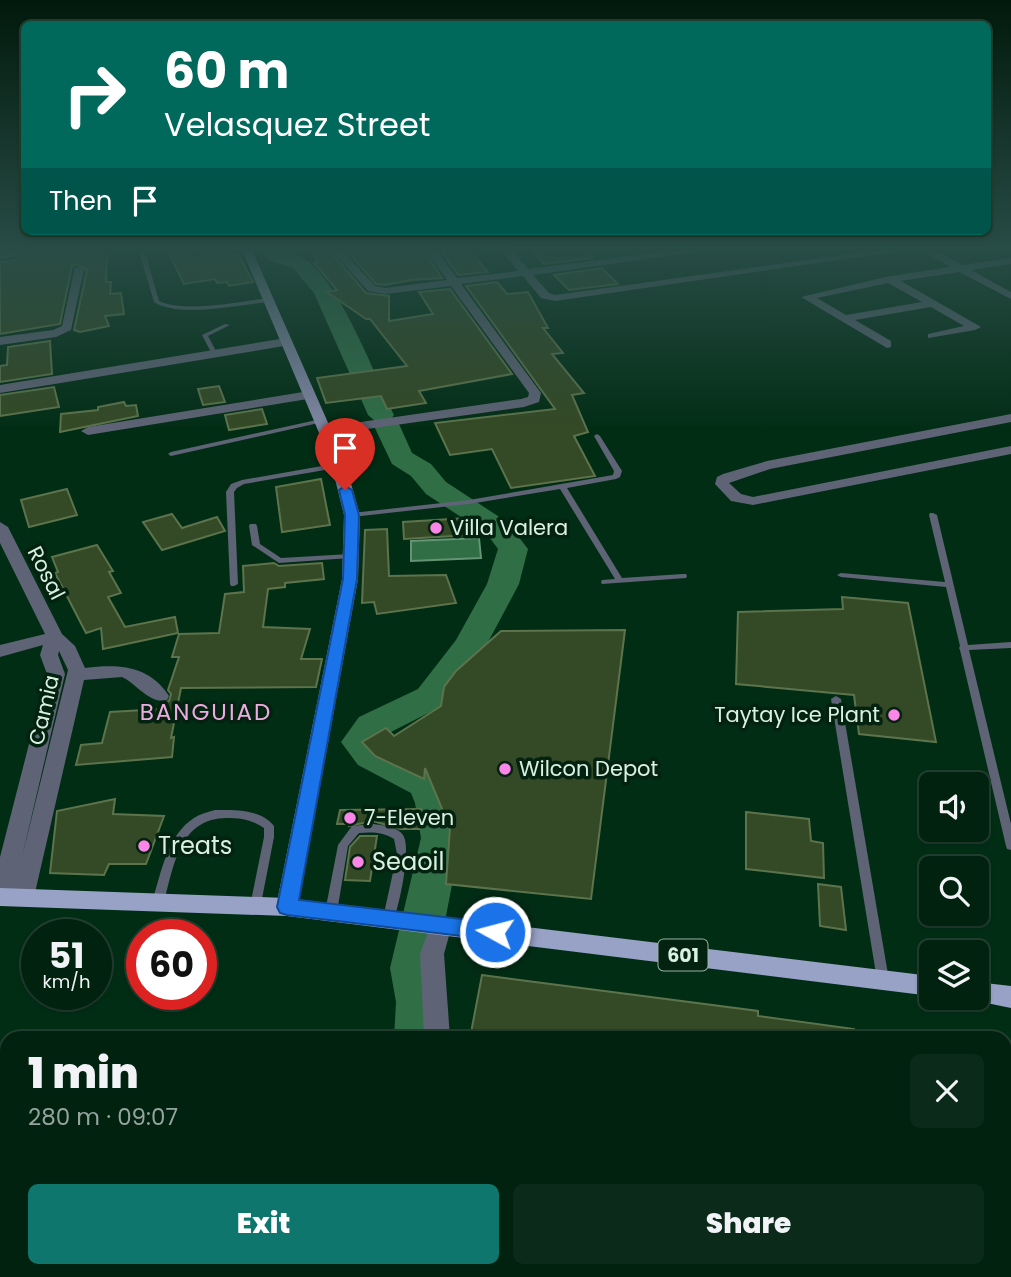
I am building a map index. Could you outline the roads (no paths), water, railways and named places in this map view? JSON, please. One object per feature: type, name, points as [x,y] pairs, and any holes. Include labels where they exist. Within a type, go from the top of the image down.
[{"type":"main road","points":[[272,310],[339,465],[352,515],[350,579],[287,907]]},
{"type":"main road","name":"601","points":[[8,897],[287,907],[919,984]]},
{"type":"main road","points":[[989,994],[1011,997]]},
{"type":"street","points":[[0,341],[56,333],[66,328],[70,310]]},
{"type":"street","points":[[322,426],[524,403],[534,399],[535,393],[473,310]]},
{"type":"street","points":[[828,310],[887,344]]},
{"type":"street","points":[[844,319],[896,310]]},
{"type":"street","points":[[932,336],[975,327],[944,310]]},
{"type":"street","points":[[0,389],[286,342]]},
{"type":"street","points":[[88,431],[309,395]]},
{"type":"street","points":[[1011,418],[766,465],[728,477],[722,480],[722,484],[736,498],[753,501],[1011,450]]},
{"type":"street","name":"Rosal","points":[[0,527],[55,637]]},
{"type":"street","points":[[0,651],[55,637]]},
{"type":"street","name":"Camia","points":[[55,637],[69,650],[76,670],[8,897],[56,674],[49,655],[55,637]]},
{"type":"street","points":[[75,675],[122,670],[133,672],[160,696]]},
{"type":"street","points":[[430,923],[437,1031]]},
{"type":"lane","points":[[215,354],[205,335],[227,324]]},
{"type":"lane","points":[[171,454],[322,426]]},
{"type":"lane","points":[[352,515],[468,502],[616,477],[618,471],[597,436]]},
{"type":"lane","points":[[234,584],[230,492],[234,486],[242,482],[339,465]]},
{"type":"lane","points":[[564,487],[620,581]]},
{"type":"lane","points":[[933,515],[1011,846]]},
{"type":"lane","points":[[253,526],[256,545],[279,561],[351,556]]},
{"type":"lane","points":[[841,575],[949,585]]},
{"type":"lane","points":[[605,582],[682,576]]},
{"type":"lane","points":[[963,648],[1011,645]]},
{"type":"lane","points":[[836,699],[883,980]]},
{"type":"lane","points":[[158,902],[173,851],[189,823],[205,814],[229,813],[260,818],[269,826],[256,906]]},
{"type":"lane","points":[[331,912],[343,845],[356,829],[373,828],[391,831],[399,836],[402,854],[389,918]]},
{"type":"waterway","points":[[333,310],[381,415]]},
{"type":"waterway","points":[[386,424],[401,458],[421,470],[436,488],[497,528],[513,549],[503,584],[470,644],[431,697],[372,726],[359,742],[371,756],[425,784],[435,803],[441,838],[413,968],[419,1002],[418,1031]]},
{"type":"place","name":"Villa Valera","points":[[436,528]]},
{"type":"place","name":"Taytay Ice Plant","points":[[894,715]]},
{"type":"place","name":"Wilcon Depot","points":[[505,769]]},
{"type":"place","name":"7-Eleven","points":[[350,818]]},
{"type":"place","name":"Treats","points":[[144,846]]},
{"type":"place","name":"Seaoil","points":[[358,862]]},
{"type":"district","name":"BANGUIAD","points":[[206,712]]}]
